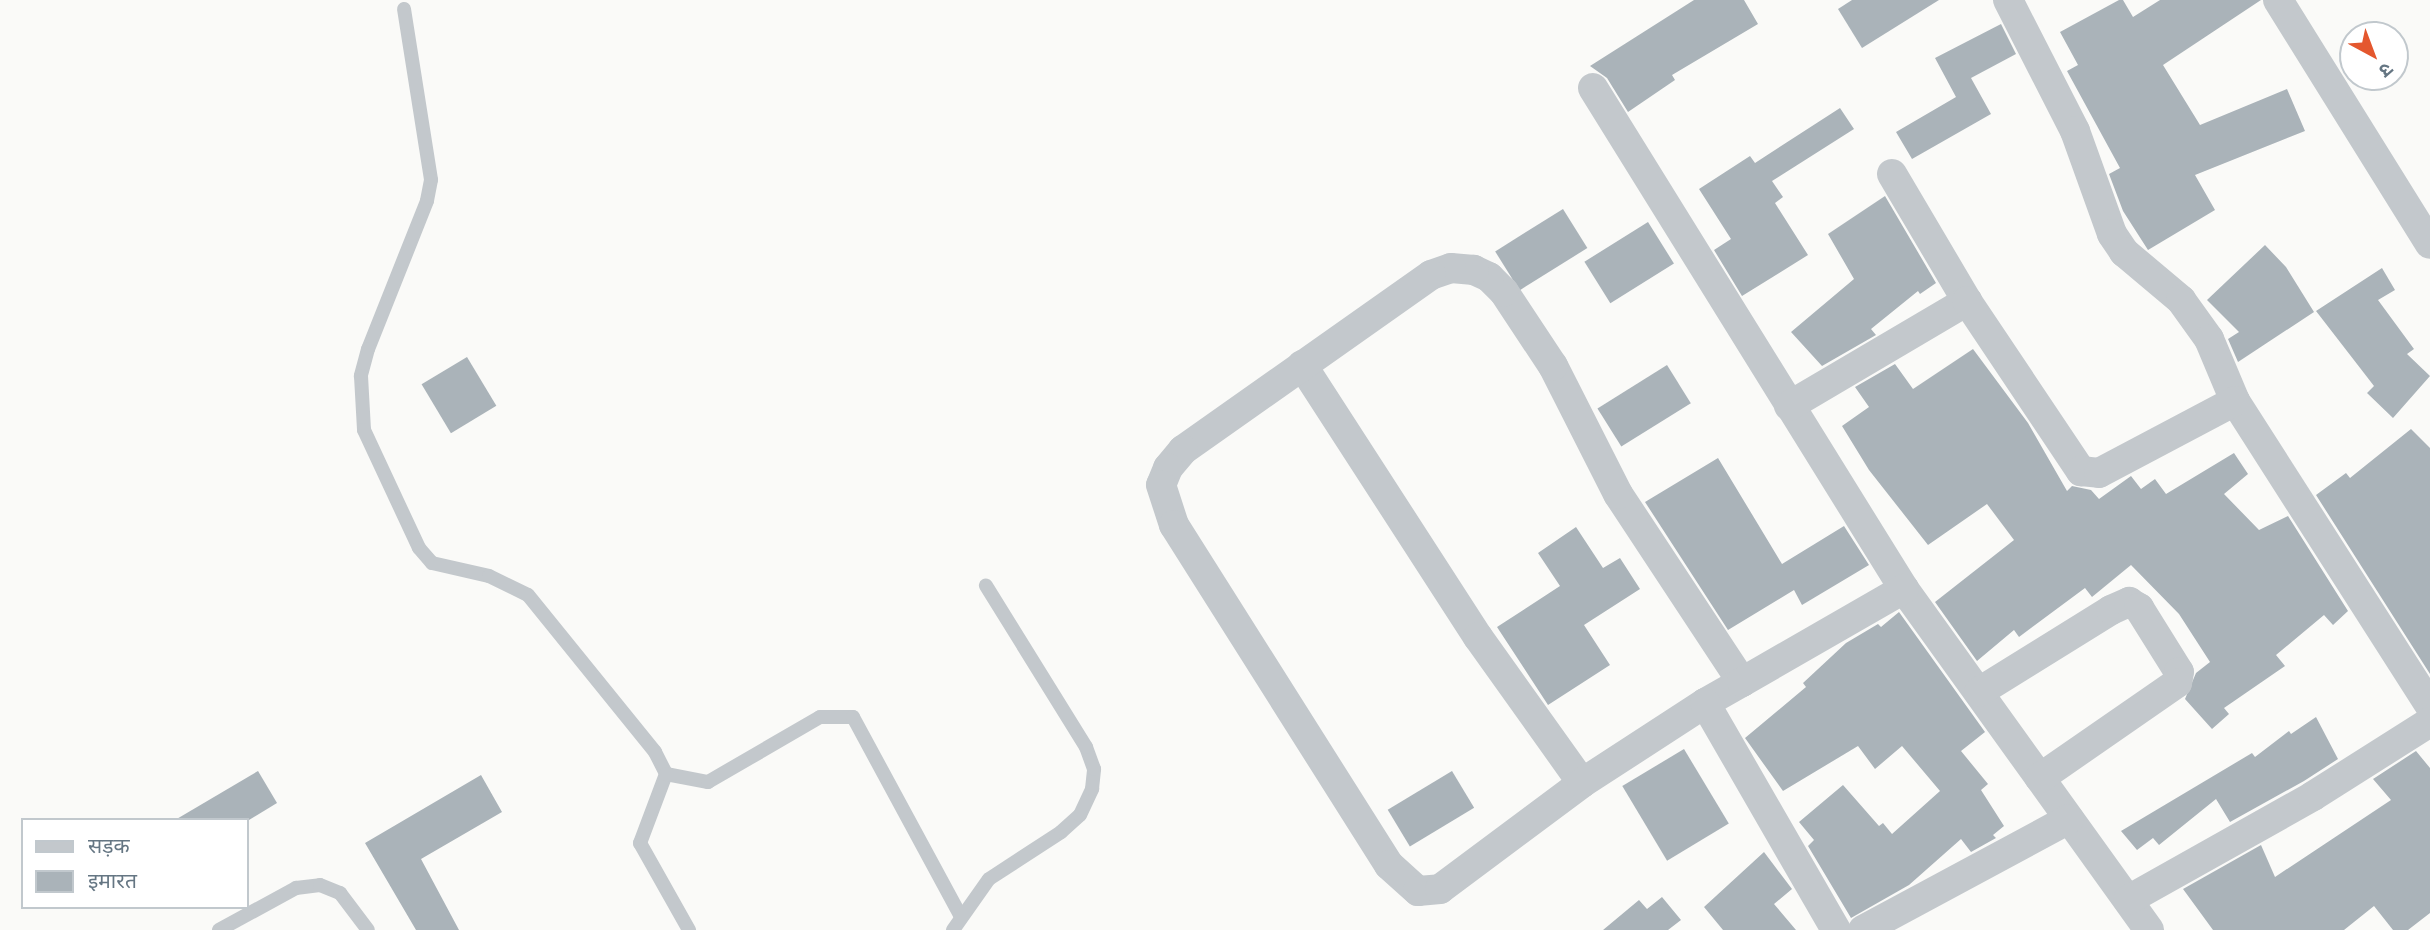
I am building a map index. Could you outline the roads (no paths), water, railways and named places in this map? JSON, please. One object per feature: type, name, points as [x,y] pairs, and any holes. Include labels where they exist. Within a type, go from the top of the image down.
[{"type":"street","points":[[2008,0],[2075,131],[2112,234],[2124,251],[2181,300],[2209,339],[2235,401],[2430,706]]},
{"type":"street","points":[[2277,0],[2430,244]]},
{"type":"street","points":[[1593,88],[1904,589],[2149,930]]},
{"type":"street","points":[[1892,174],[1968,301],[2081,471],[2099,473],[2235,401]]},
{"type":"street","points":[[1742,682],[1618,494],[1553,366],[1489,277],[1451,268],[1431,275],[1183,450],[1168,468],[1161,485],[1174,525],[1388,865],[1419,891],[1440,889],[1582,783],[1705,703],[1742,682],[1904,589]]},
{"type":"street","points":[[1789,406],[1968,301]]},
{"type":"street","points":[[1302,365],[1478,637],[1582,783]]},
{"type":"street","points":[[1979,692],[2111,610],[2129,602],[2139,608],[2179,672],[2177,683],[2040,778]]},
{"type":"street","points":[[1705,703],[1836,930]]},
{"type":"street","points":[[2128,900],[2313,796],[2430,722]]},
{"type":"street","points":[[1863,930],[2069,819]]},
{"type":"lane","points":[[404,9],[431,180],[427,201],[368,349],[361,376],[364,430],[419,548],[432,563],[489,576],[528,595],[655,752],[666,775],[640,843],[689,930]]},
{"type":"lane","points":[[666,775],[708,782],[820,717],[853,717],[957,924],[989,879],[1062,832],[1080,815],[1092,789],[1094,769],[1086,747],[986,586]]},
{"type":"lane","points":[[219,930],[296,888],[320,885],[340,893],[368,930]]}]
